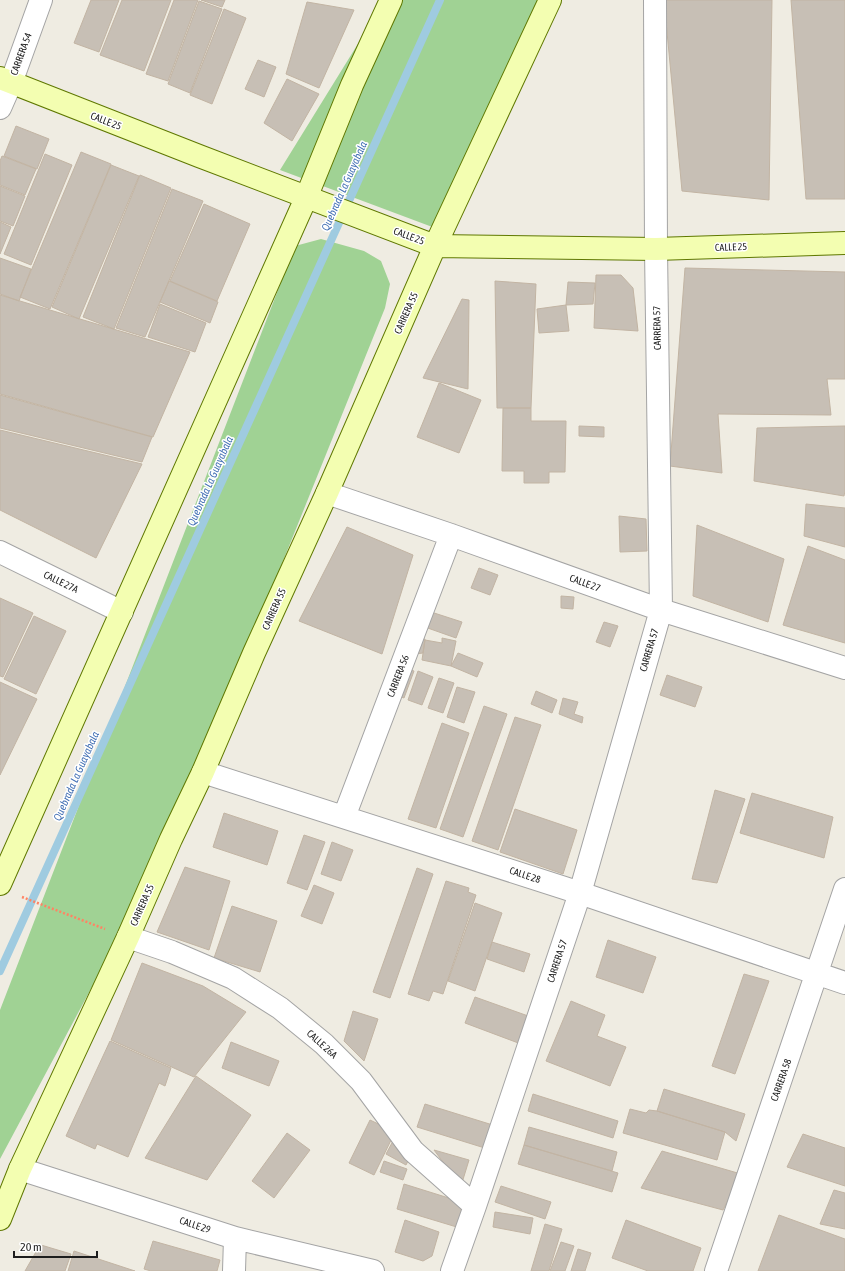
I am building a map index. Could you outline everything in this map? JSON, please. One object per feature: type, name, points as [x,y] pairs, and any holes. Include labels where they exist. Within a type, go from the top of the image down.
[{"type":"street","name":"CARRERA 54","points":[[0,108],[5,80],[41,0]]},
{"type":"street","points":[[0,884],[310,199],[352,84],[391,0]]},
{"type":"street","name":"CARRERA 55","points":[[0,1219],[20,1169],[203,772],[254,653],[327,492],[430,244],[550,0]]},
{"type":"street","name":"CARRERA 57","points":[[452,1271],[580,892],[661,610],[656,249],[655,0]]},
{"type":"street","name":"CALLE 25","points":[[5,80],[105,120],[430,244],[656,249],[845,243]]},
{"type":"street","name":"CALLE 27","points":[[327,492],[661,610],[845,668]]},
{"type":"street","name":"CARRERA 56","points":[[344,817],[451,535]]},
{"type":"street","name":"CALLE 27A","points":[[0,552],[122,612]]},
{"type":"street","name":"CALLE 28","points":[[203,772],[580,892],[845,983]]},
{"type":"street","name":"CARRERA 58","points":[[716,1271],[845,889]]},
{"type":"street","name":"CALLE 26A","points":[[128,937],[172,952],[233,978],[280,1008],[324,1044],[361,1081],[413,1152],[475,1206]]},
{"type":"street","name":"CALLE 29","points":[[20,1169],[235,1238],[373,1271]]},
{"type":"street","points":[[234,1271],[235,1238]]},
{"type":"path","points":[[23,898],[82,921]]},
{"type":"green space","points":[[385,0],[544,0],[435,228],[280,170]]},
{"type":"green space","points":[[321,239],[364,251],[381,261],[390,284],[385,308],[171,839],[0,1159],[0,1010],[295,246]]},
{"type":"building","points":[[91,0],[119,0],[99,52],[74,43]]},
{"type":"building","points":[[122,0],[171,0],[144,71],[100,55]]},
{"type":"building","points":[[174,0],[198,0],[168,81],[146,74]]},
{"type":"building","points":[[201,0],[225,0],[222,7]]},
{"type":"building","points":[[664,0],[772,0],[769,200],[682,191]]},
{"type":"building","points":[[791,0],[845,0],[845,199],[806,199]]},
{"type":"building","points":[[199,1],[222,9],[190,93],[168,84]]},
{"type":"building","points":[[307,2],[354,10],[319,88],[286,74]]},
{"type":"building","points":[[224,9],[246,18],[212,104],[190,95]]},
{"type":"building","points":[[258,60],[276,67],[264,97],[245,89]]},
{"type":"building","points":[[287,79],[319,94],[292,141],[264,123]]},
{"type":"building","points":[[16,126],[49,139],[37,169],[4,156]]},
{"type":"building","points":[[81,152],[111,164],[50,309],[20,297]]},
{"type":"building","points":[[45,154],[72,165],[31,265],[4,254]]},
{"type":"building","points":[[2,156],[36,169],[25,195],[0,185],[0,161]]},
{"type":"building","points":[[111,165],[139,176],[79,319],[52,307]]},
{"type":"building","points":[[140,175],[171,188],[114,329],[83,317]]},
{"type":"building","points":[[0,186],[25,196],[13,226],[0,221]]},
{"type":"building","points":[[172,189],[203,201],[145,337],[116,328]]},
{"type":"building","points":[[204,204],[250,224],[217,301],[170,281]]},
{"type":"building","points":[[0,222],[11,227],[0,254]]},
{"type":"building","points":[[0,258],[31,269],[19,301],[0,294]]},
{"type":"building","points":[[685,268],[845,272],[845,379],[827,379],[831,415],[718,414],[722,473],[670,466]]},
{"type":"building","points":[[596,275],[621,275],[633,288],[638,331],[594,328]]},
{"type":"building","points":[[169,281],[218,302],[210,323],[160,302]]},
{"type":"building","points":[[495,281],[536,284],[531,408],[497,408]]},
{"type":"building","points":[[568,282],[595,283],[593,304],[566,305]]},
{"type":"building","points":[[0,295],[190,352],[153,437],[0,394]]},
{"type":"building","points":[[462,299],[469,300],[468,389],[423,378]]},
{"type":"building","points":[[160,304],[206,323],[195,352],[148,337]]},
{"type":"building","points":[[566,305],[569,331],[539,333],[537,309]]},
{"type":"building","points":[[439,383],[481,400],[459,453],[417,437]]},
{"type":"building","points":[[0,395],[152,437],[142,462],[0,428]]},
{"type":"building","points":[[503,408],[531,408],[531,421],[566,421],[565,472],[549,472],[549,483],[524,483],[524,471],[502,471]]},
{"type":"building","points":[[579,426],[604,427],[604,437],[579,436]]},
{"type":"building","points":[[845,426],[844,496],[754,481],[757,428]]},
{"type":"building","points":[[0,430],[142,464],[96,558],[0,510]]},
{"type":"building","points":[[806,504],[845,508],[845,547],[804,536]]},
{"type":"building","points":[[619,516],[646,519],[647,551],[620,552]]},
{"type":"building","points":[[697,525],[784,559],[768,622],[693,596]]},
{"type":"building","points":[[347,527],[413,555],[382,654],[299,621]]},
{"type":"building","points":[[808,546],[845,560],[845,643],[783,625]]},
{"type":"building","points":[[479,568],[498,575],[490,595],[471,588]]},
{"type":"building","points":[[561,596],[574,597],[573,609],[561,608]]},
{"type":"building","points":[[0,598],[33,613],[3,677],[0,676]]},
{"type":"building","points":[[428,611],[462,622],[456,638],[422,626]]},
{"type":"building","points":[[34,616],[66,631],[36,694],[4,679]]},
{"type":"building","points":[[604,622],[618,626],[610,647],[596,642]]},
{"type":"building","points":[[416,638],[425,639],[423,653],[415,654]]},
{"type":"building","points":[[442,638],[456,641],[451,666],[422,660],[425,640],[442,643]]},
{"type":"building","points":[[458,653],[483,663],[477,677],[451,666]]},
{"type":"building","points":[[401,667],[414,671],[404,698],[391,693]]},
{"type":"building","points":[[418,671],[433,677],[422,705],[408,700]]},
{"type":"building","points":[[667,675],[702,687],[695,707],[660,695]]},
{"type":"building","points":[[439,678],[454,683],[443,713],[428,708]]},
{"type":"building","points":[[0,682],[37,699],[0,775]]},
{"type":"building","points":[[457,687],[475,692],[464,723],[447,717]]},
{"type":"building","points":[[536,691],[557,700],[552,713],[531,704]]},
{"type":"building","points":[[563,698],[578,702],[574,714],[583,717],[582,723],[559,714]]},
{"type":"building","points":[[484,706],[507,714],[463,837],[440,829]]},
{"type":"building","points":[[515,717],[541,725],[498,850],[472,841]]},
{"type":"building","points":[[442,723],[469,733],[436,828],[408,819]]},
{"type":"building","points":[[715,790],[745,799],[717,883],[692,879]]},
{"type":"building","points":[[752,793],[833,817],[824,858],[740,833]]},
{"type":"building","points":[[515,809],[577,830],[563,874],[500,852]]},
{"type":"building","points":[[224,813],[278,831],[267,865],[213,847]]},
{"type":"building","points":[[304,835],[325,842],[307,890],[287,883]]},
{"type":"building","points":[[332,842],[353,850],[341,881],[321,874]]},
{"type":"building","points":[[185,867],[230,881],[209,950],[157,932]]},
{"type":"building","points":[[417,868],[433,874],[390,998],[373,992]]},
{"type":"building","points":[[446,881],[469,888],[468,892],[476,895],[443,994],[433,991],[429,1001],[408,994]]},
{"type":"building","points":[[314,885],[334,893],[322,924],[301,916]]},
{"type":"building","points":[[475,903],[502,913],[475,991],[448,981]]},
{"type":"building","points":[[232,906],[277,921],[260,972],[214,958]]},
{"type":"building","points":[[608,940],[656,957],[643,993],[596,977]]},
{"type":"building","points":[[492,942],[530,954],[524,972],[487,959]]},
{"type":"building","points":[[142,963],[203,986],[246,1012],[194,1077],[111,1040]]},
{"type":"building","points":[[744,974],[769,981],[735,1074],[712,1066]]},
{"type":"building","points":[[475,997],[531,1017],[521,1044],[465,1023]]},
{"type":"building","points":[[571,1001],[605,1015],[597,1036],[626,1047],[610,1086],[546,1061]]},
{"type":"building","points":[[353,1011],[378,1019],[364,1061],[344,1041]]},
{"type":"building","points":[[110,1041],[171,1068],[165,1086],[159,1083],[128,1157],[97,1144],[95,1149],[66,1136]]},
{"type":"building","points":[[231,1042],[279,1061],[269,1086],[222,1068]]},
{"type":"building","points":[[196,1076],[251,1115],[207,1180],[145,1158]]},
{"type":"building","points":[[664,1089],[745,1114],[736,1141],[725,1132],[657,1111]]},
{"type":"building","points":[[533,1094],[618,1121],[613,1138],[528,1111]]},
{"type":"building","points":[[425,1104],[496,1126],[488,1149],[417,1127]]},
{"type":"building","points":[[630,1109],[646,1113],[649,1110],[657,1111],[725,1132],[717,1160],[623,1133]]},
{"type":"building","points":[[370,1120],[395,1132],[374,1175],[349,1163]]},
{"type":"building","points":[[529,1127],[617,1152],[612,1171],[524,1145]]},
{"type":"building","points":[[287,1133],[310,1150],[274,1198],[252,1181]]},
{"type":"building","points":[[803,1134],[845,1148],[845,1186],[787,1167]]},
{"type":"building","points":[[393,1141],[413,1151],[406,1165],[386,1154]]},
{"type":"building","points":[[524,1145],[618,1173],[612,1192],[518,1164]]},
{"type":"building","points":[[434,1150],[469,1160],[461,1186]]},
{"type":"building","points":[[662,1151],[741,1174],[723,1210],[641,1188]]},
{"type":"building","points":[[384,1161],[407,1169],[403,1180],[380,1172]]},
{"type":"building","points":[[404,1184],[468,1204],[460,1228],[397,1209]]},
{"type":"building","points":[[501,1186],[551,1202],[545,1219],[495,1202]]},
{"type":"building","points":[[834,1190],[845,1193],[845,1229],[820,1224]]},
{"type":"building","points":[[495,1212],[533,1218],[530,1234],[493,1227]]},
{"type":"building","points":[[779,1215],[845,1239],[845,1271],[758,1271]]},
{"type":"building","points":[[405,1220],[439,1232],[432,1256],[423,1261],[395,1252]]},
{"type":"building","points":[[626,1220],[701,1248],[693,1271],[648,1271],[612,1258]]},
{"type":"building","points":[[545,1224],[562,1229],[549,1271],[531,1271]]},
{"type":"building","points":[[153,1241],[220,1260],[217,1271],[151,1271],[144,1269]]},
{"type":"building","points":[[561,1242],[574,1246],[565,1271],[550,1271]]},
{"type":"building","points":[[41,1245],[71,1254],[65,1271],[25,1271]]},
{"type":"building","points":[[578,1249],[591,1253],[585,1271],[571,1271]]},
{"type":"building","points":[[74,1251],[135,1271],[68,1271]]},
{"type":"waterway","name":"Quebrada La Guayabala","points":[[0,971],[440,0]]}]
